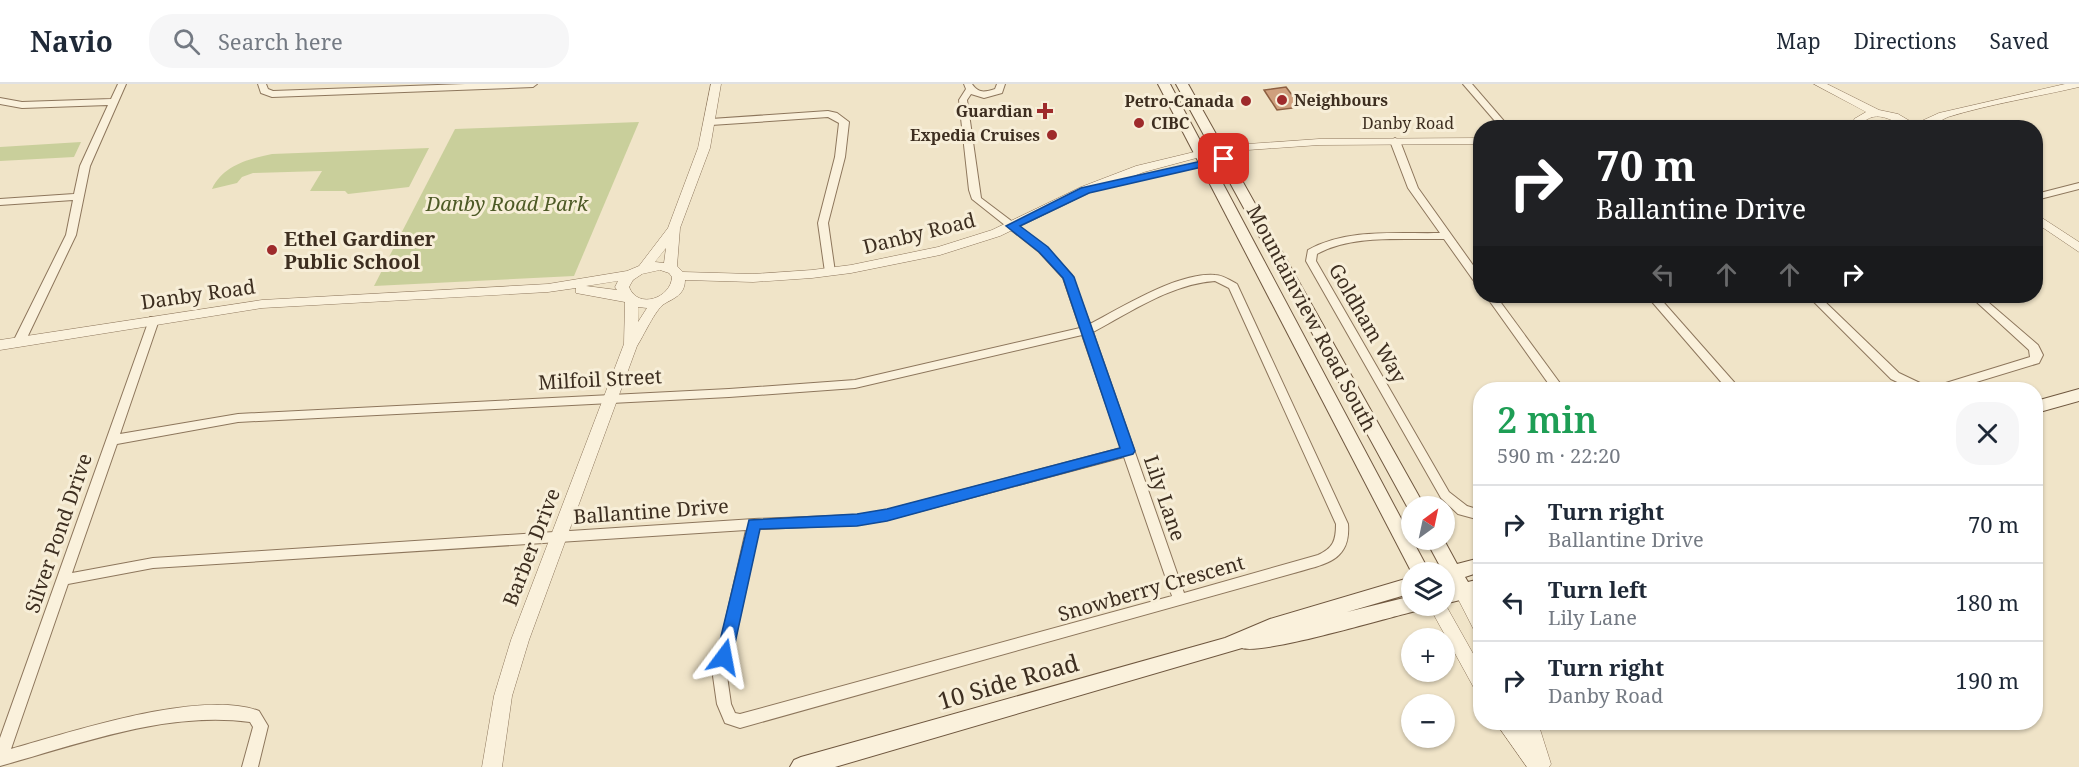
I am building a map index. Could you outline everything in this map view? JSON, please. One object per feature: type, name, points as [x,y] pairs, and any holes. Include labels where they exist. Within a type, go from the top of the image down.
[{"type":"main road","name":"Mountainview Road South","points":[[1164,84],[1415,562]]},
{"type":"main road","name":"Mountainview Road South","points":[[1182,84],[1410,496]]},
{"type":"main road","points":[[2043,405],[2079,395]]},
{"type":"main road","points":[[1455,572],[1473,567]]},
{"type":"main road","name":"10 Side Road","points":[[1228,645],[1269,627],[1401,588]]},
{"type":"main road","name":"10 Side Road","points":[[801,767],[1228,645],[1276,638],[1401,607]]},
{"type":"street","points":[[19,342],[71,235],[86,166],[122,84]]},
{"type":"street","points":[[262,84],[264,91],[272,94],[401,87],[533,84]]},
{"type":"street","points":[[674,228],[675,272],[678,287],[671,295],[658,301],[641,303],[628,298],[622,287],[674,228],[705,148],[717,84]]},
{"type":"street","points":[[969,87],[978,94],[989,94],[999,91],[1001,84]]},
{"type":"street","points":[[1467,84],[1499,120]]},
{"type":"street","points":[[1933,120],[1943,115],[2079,84]]},
{"type":"street","points":[[1823,86],[1901,120]]},
{"type":"street","points":[[1823,86],[1855,120]]},
{"type":"street","name":"Lily Lane","points":[[969,87],[963,100],[977,199],[1043,250],[1064,270],[1073,288],[1180,600]]},
{"type":"street","points":[[0,101],[22,105],[114,102]]},
{"type":"street","points":[[711,122],[828,114],[841,118],[844,125],[840,157],[824,223],[831,272]]},
{"type":"street","points":[[1862,120],[1866,114],[1943,115]]},
{"type":"street","points":[[1395,141],[1413,188],[1473,272]]},
{"type":"street","name":"Danby Road","points":[[671,295],[702,286],[753,278],[831,272],[940,251],[1012,226],[1085,190],[1222,154],[1282,150],[1300,144],[1473,141]]},
{"type":"street","points":[[2043,194],[2079,186]]},
{"type":"street","points":[[0,202],[79,197]]},
{"type":"street","points":[[2043,223],[2079,248]]},
{"type":"street","name":"Goldham Way","points":[[1448,236],[1353,240],[1319,247],[1312,252],[1311,261],[1444,495],[1463,510],[1473,513]]},
{"type":"street","points":[[636,272],[660,266],[675,272]]},
{"type":"street","name":"Danby Road","points":[[548,288],[636,272]]},
{"type":"street","name":"Danby Road","points":[[675,272],[753,278]]},
{"type":"street","name":"Snowberry Crescent","points":[[754,524],[720,676],[730,718],[740,721],[1180,600],[1333,555],[1341,548],[1345,538],[1342,524],[1233,286],[1216,278],[1195,279],[1160,292],[1087,330]]},
{"type":"street","name":"Danby Road","points":[[0,345],[262,304],[548,288],[596,291],[628,298]]},
{"type":"street","name":"Barber Drive","points":[[628,298],[630,346]]},
{"type":"street","name":"Barber Drive","points":[[492,767],[498,723],[509,675],[630,346],[658,301]]},
{"type":"street","points":[[1496,303],[1553,382]]},
{"type":"street","points":[[1658,303],[1728,382]]},
{"type":"street","points":[[1821,303],[1895,376],[1906,382]]},
{"type":"street","points":[[1958,382],[2035,360],[2037,355],[2034,348],[1983,303]]},
{"type":"street","name":"Silver Pond Drive","points":[[0,759],[154,320]]},
{"type":"street","name":"Milfoil Street","points":[[112,440],[238,418],[751,392],[855,384],[1087,330]]},
{"type":"street","name":"Ballantine Drive","points":[[62,580],[153,563],[754,524],[857,520],[887,515],[1128,451]]},
{"type":"street","points":[[1463,591],[1473,611]]},
{"type":"street","points":[[1444,616],[1473,669]]},
{"type":"street","points":[[0,759],[141,722],[190,715],[237,712],[254,716],[261,726],[250,767]]},
{"type":"street","points":[[1511,730],[1540,767]]},
{"type":"street","points":[[1531,730],[1540,767]]},
{"type":"green space","name":"Danby Road Park","points":[[639,122],[574,276],[374,286],[455,129]]},
{"type":"green space","points":[[81,142],[74,157],[0,161],[0,147]]},
{"type":"green space","points":[[429,148],[409,187],[348,194],[345,191],[310,191],[322,171],[253,173],[242,177],[237,183],[212,189],[223,174],[238,164],[272,154]]},
{"type":"building","name":"Neighbours","points":[[1286,87],[1301,107],[1277,110],[1264,90]]},
{"type":"place","name":"Neighbours","points":[[1282,100]]},
{"type":"place","name":"Petro-Canada","points":[[1246,101]]},
{"type":"place","name":"Guardian","points":[[1045,111]]},
{"type":"place","name":"CIBC","points":[[1139,123]]},
{"type":"place","name":"Expedia Cruises","points":[[1052,135]]},
{"type":"place","name":"Ethel Gardiner Public School","points":[[272,250]]},
{"type":"route","points":[[724,657],[754,524],[857,520],[887,515],[1128,451],[1068,277],[1043,250],[1012,226],[1085,190],[1224,159]]}]
